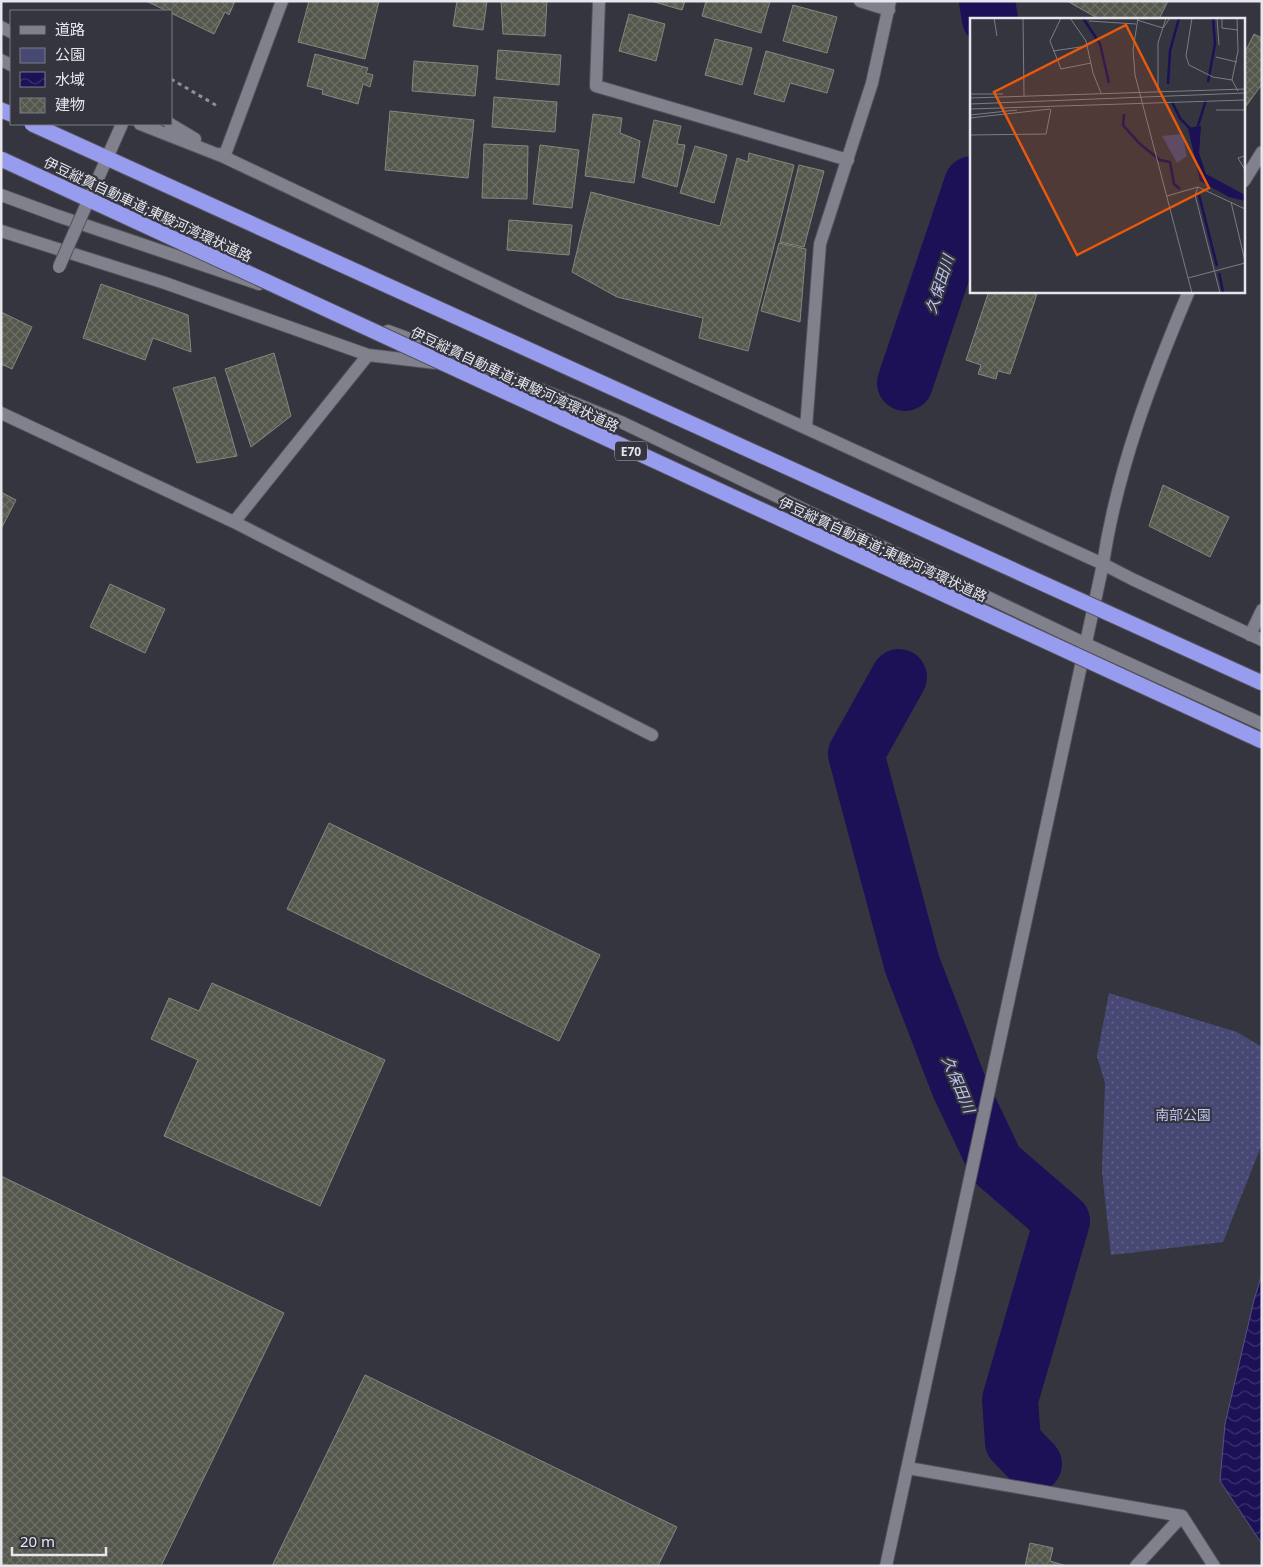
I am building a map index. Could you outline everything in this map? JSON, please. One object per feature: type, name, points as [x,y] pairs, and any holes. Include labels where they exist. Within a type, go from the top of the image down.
[{"type":"highway","name":"伊豆縦貫自動車道;東駿河湾環状道路","points":[[34,125],[1262,683]]},
{"type":"highway","name":"伊豆縦貫自動車道;東駿河湾環状道路","points":[[1,159],[1262,741]]},
{"type":"street","points":[[224,157],[282,1]]},
{"type":"street","points":[[600,1],[596,86],[848,160]]},
{"type":"street","points":[[806,428],[820,244],[872,83],[890,6],[860,1]]},
{"type":"street","points":[[59,267],[122,125]]},
{"type":"street","points":[[143,125],[224,157],[534,304],[1103,564],[1262,640]]},
{"type":"street","points":[[172,125],[224,157]]},
{"type":"street","points":[[1246,177],[1262,152]]},
{"type":"street","points":[[1,195],[330,309],[488,368],[621,422],[1086,644],[1262,724]]},
{"type":"street","points":[[1,231],[165,283],[368,355],[488,368]]},
{"type":"street","points":[[886,1566],[1086,644],[1108,534],[1138,422],[1189,292]]},
{"type":"street","points":[[234,522],[368,355]]},
{"type":"street","points":[[1,413],[234,522],[652,735]]},
{"type":"street","points":[[1250,635],[1262,610]]},
{"type":"street","points":[[908,1468],[1182,1516],[1214,1566]]},
{"type":"street","points":[[1136,1566],[1182,1516]]},
{"type":"path","points":[[172,80],[220,107]]},
{"type":"green space","name":"南部公園","points":[[1109,993],[1237,1032],[1262,1047],[1262,1144],[1223,1242],[1111,1255],[1102,1171],[1105,1083],[1097,1056]]},
{"type":"water","points":[[1262,1274],[1262,1544],[1220,1481],[1225,1424],[1254,1300]]},
{"type":"building","points":[[146,1],[235,1],[229,15],[225,12],[214,34],[172,13],[172,10],[165,10]]},
{"type":"building","points":[[309,1],[379,1],[365,59],[298,42]]},
{"type":"building","points":[[457,1],[487,1],[483,30],[453,26]]},
{"type":"building","points":[[501,1],[547,1],[545,36],[503,34]]},
{"type":"building","points":[[651,1],[685,1],[682,10]]},
{"type":"building","points":[[706,1],[770,1],[761,33],[702,16]]},
{"type":"building","points":[[1067,1],[1168,1],[1160,18],[1097,18]]},
{"type":"building","points":[[793,5],[837,17],[827,53],[783,41]]},
{"type":"building","points":[[629,14],[665,24],[656,61],[619,51]]},
{"type":"building","points":[[1254,34],[1262,38],[1262,84],[1246,106],[1246,50]]},
{"type":"building","points":[[715,39],[752,48],[742,85],[705,75]]},
{"type":"building","points":[[498,50],[561,55],[559,85],[496,79]]},
{"type":"building","points":[[766,51],[834,70],[827,93],[790,83],[784,102],[754,94]]},
{"type":"building","points":[[315,54],[368,68],[366,73],[373,75],[370,87],[363,84],[358,104],[322,94],[323,90],[307,86]]},
{"type":"building","points":[[414,61],[478,66],[475,96],[412,91]]},
{"type":"building","points":[[494,97],[557,102],[555,132],[492,127]]},
{"type":"building","points":[[390,111],[474,120],[468,178],[385,170]]},
{"type":"building","points":[[593,114],[622,118],[620,133],[640,141],[634,183],[585,176]]},
{"type":"building","points":[[654,120],[681,126],[677,144],[685,145],[677,187],[642,177]]},
{"type":"building","points":[[484,144],[528,146],[527,199],[482,198]]},
{"type":"building","points":[[540,145],[579,150],[572,208],[533,204]]},
{"type":"building","points":[[695,146],[727,155],[714,203],[680,193]]},
{"type":"building","points":[[749,153],[794,165],[748,351],[699,338],[703,318],[617,297],[572,272],[591,192],[720,226],[737,158],[748,162]]},
{"type":"building","points":[[799,165],[824,171],[804,247],[780,242]]},
{"type":"building","points":[[509,220],[572,225],[569,255],[507,250]]},
{"type":"building","points":[[779,243],[806,249],[800,322],[761,311]]},
{"type":"building","points":[[101,284],[188,315],[191,352],[153,338],[145,360],[83,338]]},
{"type":"building","points":[[989,292],[1038,292],[1010,374],[998,371],[996,379],[978,374],[981,365],[966,360]]},
{"type":"building","points":[[1,312],[32,327],[12,369],[1,364]]},
{"type":"building","points":[[274,353],[291,416],[251,447],[225,369]]},
{"type":"building","points":[[215,377],[237,456],[197,463],[173,388]]},
{"type":"building","points":[[1163,485],[1229,517],[1210,557],[1149,526]]},
{"type":"building","points":[[1,492],[16,500],[1,529]]},
{"type":"building","points":[[110,584],[165,609],[145,653],[90,627]]},
{"type":"building","points":[[329,823],[600,955],[559,1041],[287,909]]},
{"type":"building","points":[[212,983],[385,1060],[320,1206],[164,1136],[198,1060],[151,1039],[169,998],[199,1011]]},
{"type":"building","points":[[1,1176],[284,1313],[161,1566],[1,1566]]},
{"type":"building","points":[[365,1375],[677,1527],[658,1566],[272,1566]]},
{"type":"building","points":[[1030,1543],[1053,1548],[1050,1561],[1067,1566],[1025,1566]]},
{"type":"waterway","name":"久保田川","points":[[987,1],[990,18]]},
{"type":"waterway","name":"久保田川","points":[[905,383],[970,190]]},
{"type":"waterway","name":"久保田川","points":[[899,677],[856,754],[912,964],[959,1086],[996,1164],[1062,1221],[1010,1400],[1013,1442],[1034,1464]]}]
